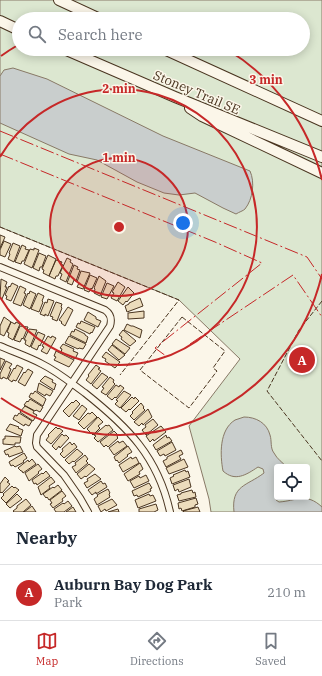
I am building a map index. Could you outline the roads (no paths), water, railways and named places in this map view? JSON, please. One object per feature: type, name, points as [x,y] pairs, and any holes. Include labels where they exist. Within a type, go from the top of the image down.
[{"type":"highway","points":[[60,0],[85,12]]},
{"type":"highway","points":[[0,21],[12,27]]},
{"type":"highway","name":"Stoney Trail SE","points":[[80,56],[322,158]]},
{"type":"highway","name":"Stoney Trail SE","points":[[179,56],[322,121]]},
{"type":"highway","points":[[175,97],[202,116],[322,173]]},
{"type":"street","points":[[0,267],[105,310],[110,315],[110,326],[37,435],[36,443],[39,449],[64,475],[88,512]]},
{"type":"street","points":[[0,346],[43,364],[72,383],[120,422],[135,438],[154,468],[165,494],[170,512]]},
{"type":"place","name":"Auburn Bay Dog Park","points":[[302,360]]}]
